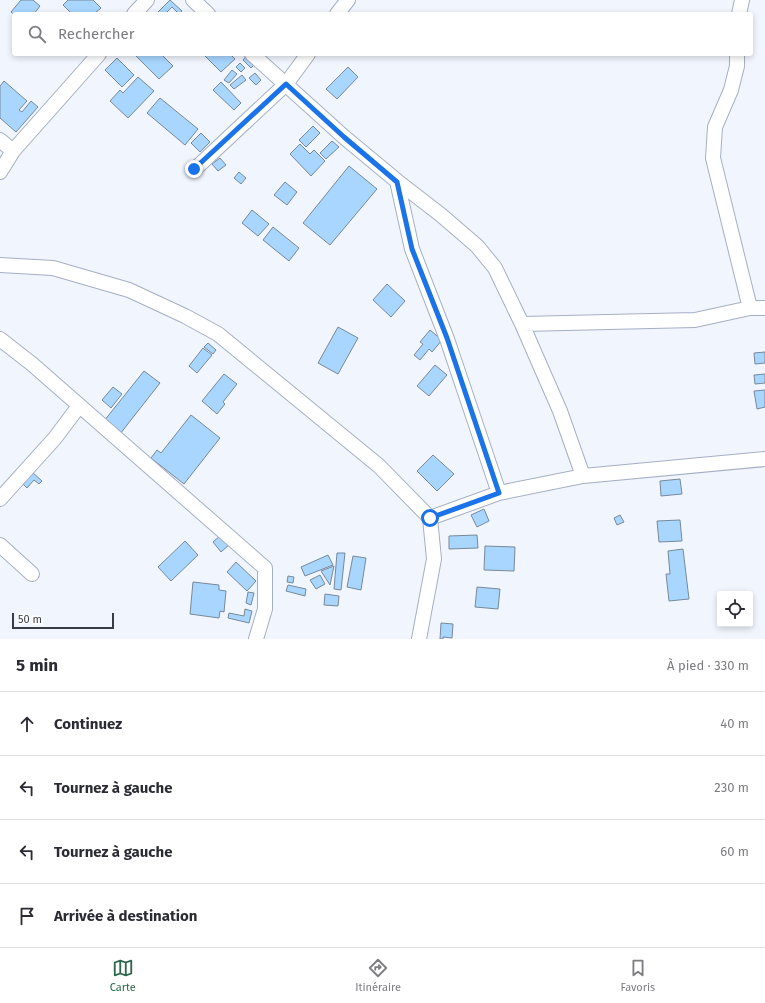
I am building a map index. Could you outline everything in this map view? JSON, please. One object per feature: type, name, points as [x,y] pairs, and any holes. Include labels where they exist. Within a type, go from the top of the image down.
[{"type":"street","points":[[136,12],[147,0]]},
{"type":"street","points":[[193,0],[206,12]]},
{"type":"street","points":[[339,12],[348,0]]},
{"type":"street","points":[[739,12],[742,0]]},
{"type":"street","points":[[0,172],[13,151],[97,56]]},
{"type":"street","points":[[254,56],[344,137],[397,182],[441,215],[476,246],[495,268],[522,324],[560,411],[583,476]]},
{"type":"street","points":[[194,169],[286,84],[307,56]]},
{"type":"street","points":[[737,56],[737,66],[731,90],[715,127],[713,158],[750,308]]},
{"type":"street","points":[[0,140],[13,151]]},
{"type":"street","points":[[397,182],[412,249],[447,338],[499,493]]},
{"type":"street","points":[[0,265],[53,268],[128,290],[185,316],[218,334],[379,466],[430,518],[434,559],[419,639]]},
{"type":"street","points":[[522,324],[696,320],[750,308],[765,308]]},
{"type":"street","points":[[0,339],[32,364],[265,568],[265,609],[256,639]]},
{"type":"street","points":[[0,499],[56,438],[79,406]]},
{"type":"street","points":[[430,518],[499,493],[583,476],[765,459]]},
{"type":"street","points":[[0,545],[32,574]]},
{"type":"building","points":[[21,0],[33,0],[40,6],[36,12],[11,12]]},
{"type":"building","points":[[68,0],[93,0],[101,8],[96,12],[70,12],[63,5]]},
{"type":"building","points":[[170,0],[182,11],[177,12],[172,7],[167,12],[158,12]]},
{"type":"building","points":[[136,56],[163,56],[173,66],[159,79]]},
{"type":"building","points":[[205,56],[232,56],[235,59],[221,72]]},
{"type":"building","points":[[246,56],[250,56],[257,62],[251,68],[243,60]]},
{"type":"building","points":[[117,58],[134,75],[122,87],[105,70]]},
{"type":"building","points":[[240,63],[245,68],[241,72],[236,67]]},
{"type":"building","points":[[348,67],[358,77],[337,99],[326,89]]},
{"type":"building","points":[[232,70],[237,74],[229,83],[224,80]]},
{"type":"building","points":[[255,73],[261,80],[256,85],[249,78]]},
{"type":"building","points":[[242,75],[246,80],[234,89],[230,85]]},
{"type":"building","points":[[138,77],[154,91],[128,118],[110,101],[120,90],[123,93]]},
{"type":"building","points":[[4,81],[27,101],[19,110],[22,112],[31,101],[38,107],[16,132],[0,118],[0,86]]},
{"type":"building","points":[[221,82],[241,103],[234,110],[213,90]]},
{"type":"building","points":[[160,98],[198,129],[185,145],[147,113]]},
{"type":"building","points":[[313,126],[320,133],[306,147],[299,140]]},
{"type":"building","points":[[201,133],[210,142],[200,152],[191,143]]},
{"type":"building","points":[[332,141],[339,147],[326,159],[320,153]]},
{"type":"building","points":[[300,144],[310,154],[314,150],[325,161],[311,176],[290,154]]},
{"type":"building","points":[[220,158],[226,165],[218,171],[212,164]]},
{"type":"building","points":[[349,166],[377,189],[330,245],[303,223]]},
{"type":"building","points":[[239,172],[246,178],[241,184],[234,178]]},
{"type":"building","points":[[285,182],[297,192],[287,205],[274,195]]},
{"type":"building","points":[[252,210],[269,224],[258,236],[242,223]]},
{"type":"building","points":[[273,227],[299,248],[289,261],[263,240]]},
{"type":"building","points":[[387,284],[405,301],[391,317],[373,300]]},
{"type":"building","points":[[338,327],[358,338],[338,374],[318,363]]},
{"type":"building","points":[[430,330],[442,340],[432,352],[429,349],[420,360],[414,355],[423,344],[420,342]]},
{"type":"building","points":[[208,343],[216,350],[213,354],[204,347]]},
{"type":"building","points":[[203,348],[212,355],[197,373],[189,366]]},
{"type":"building","points":[[765,352],[765,363],[755,364],[754,353]]},
{"type":"building","points":[[435,365],[447,375],[429,396],[417,386]]},
{"type":"building","points":[[144,371],[160,383],[120,434],[104,421]]},
{"type":"building","points":[[224,374],[237,384],[223,402],[225,404],[217,414],[202,401]]},
{"type":"building","points":[[765,374],[765,383],[755,384],[754,375]]},
{"type":"building","points":[[113,387],[122,394],[111,408],[102,400]]},
{"type":"building","points":[[765,390],[765,407],[757,409],[754,391]]},
{"type":"building","points":[[191,415],[220,438],[184,484],[151,458],[157,450],[161,453]]},
{"type":"building","points":[[433,455],[454,474],[437,491],[417,471]]},
{"type":"building","points":[[32,472],[42,481],[39,484],[34,480],[27,488],[22,483]]},
{"type":"building","points":[[680,479],[682,494],[661,496],[660,481]]},
{"type":"building","points":[[484,509],[489,521],[477,527],[471,515]]},
{"type":"building","points":[[620,515],[624,522],[617,525],[614,518]]},
{"type":"building","points":[[680,520],[682,541],[659,542],[657,521]]},
{"type":"building","points":[[221,535],[229,545],[221,552],[213,542]]},
{"type":"building","points":[[477,535],[478,548],[449,549],[449,536]]},
{"type":"building","points":[[185,541],[198,555],[171,581],[158,567]]},
{"type":"building","points":[[485,546],[515,547],[514,571],[484,570]]},
{"type":"building","points":[[683,549],[689,599],[669,601],[666,574],[670,574],[668,551]]},
{"type":"building","points":[[337,553],[345,553],[341,590],[334,589]]},
{"type":"building","points":[[328,555],[333,565],[305,576],[301,567]]},
{"type":"building","points":[[353,556],[366,558],[361,590],[347,587]]},
{"type":"building","points":[[236,562],[256,581],[247,591],[227,572]]},
{"type":"building","points":[[334,566],[330,585],[321,571]]},
{"type":"building","points":[[320,575],[325,584],[316,589],[310,580]]},
{"type":"building","points":[[288,576],[294,577],[293,583],[287,582]]},
{"type":"building","points":[[193,582],[219,585],[219,590],[226,591],[224,612],[220,611],[219,618],[190,614]]},
{"type":"building","points":[[288,585],[306,589],[305,596],[286,591]]},
{"type":"building","points":[[477,587],[500,589],[498,609],[475,607]]},
{"type":"building","points":[[248,592],[254,593],[251,605],[246,603]]},
{"type":"building","points":[[325,594],[339,596],[338,606],[324,605]]},
{"type":"building","points":[[245,609],[252,611],[249,623],[228,618],[229,613],[244,616]]},
{"type":"building","points":[[441,623],[453,624],[452,638],[443,637],[443,639],[440,639]]},
{"type":"route","points":[[194,169],[286,84],[344,137],[397,182],[412,249],[447,338],[499,493],[430,518]]}]
